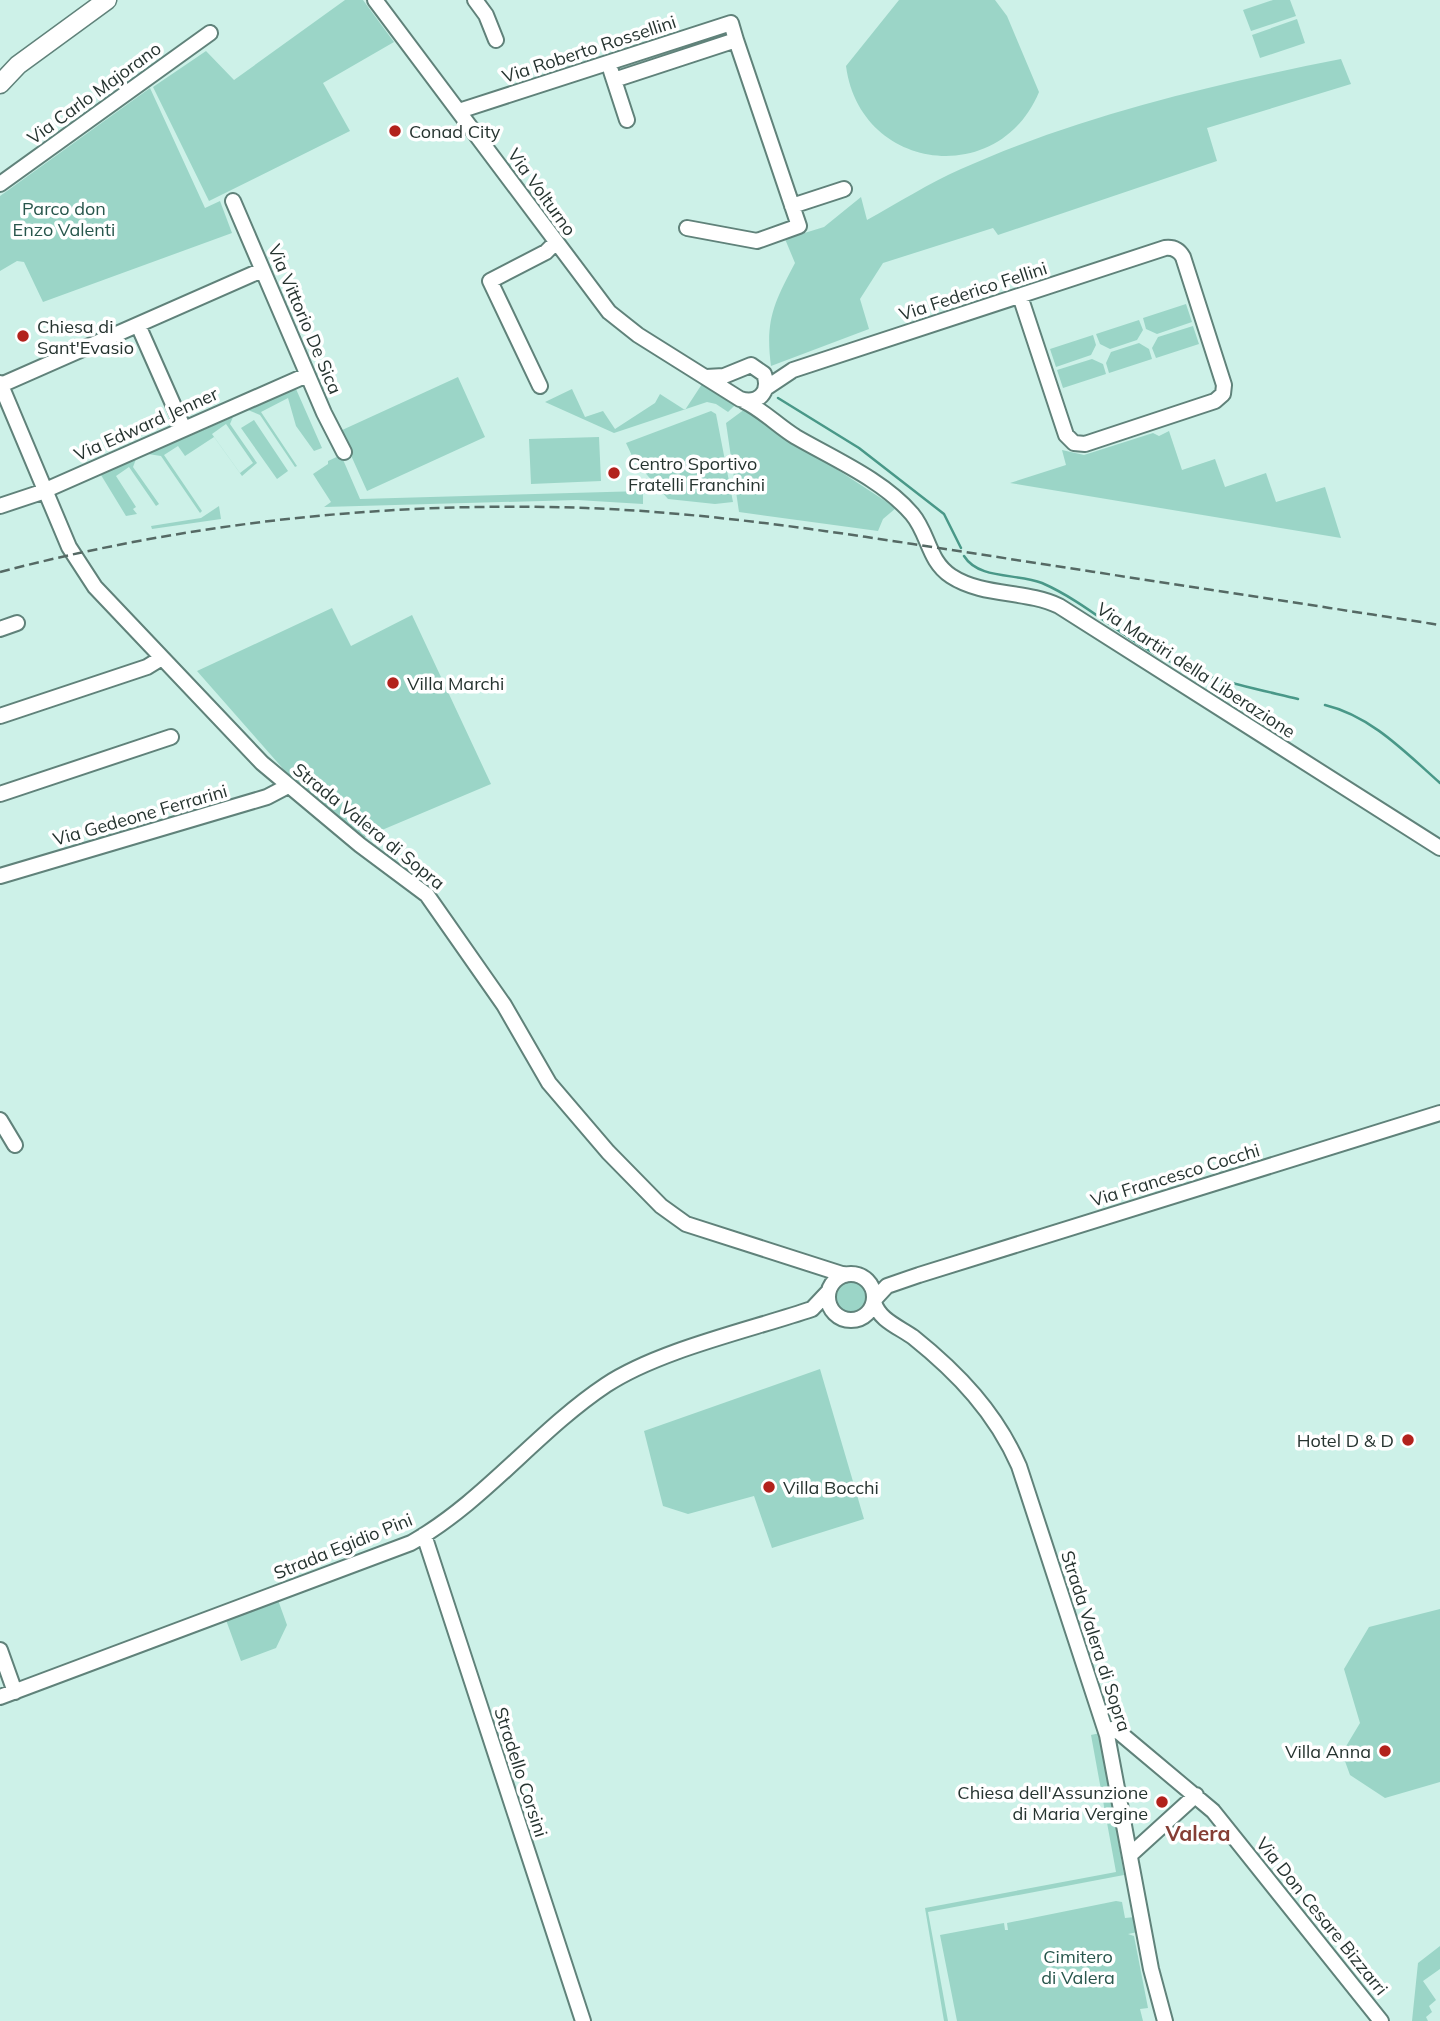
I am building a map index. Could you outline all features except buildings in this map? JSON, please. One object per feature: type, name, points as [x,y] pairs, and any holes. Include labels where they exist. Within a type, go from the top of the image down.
[{"type":"main road","points":[[0,84],[18,65],[107,0]]},
{"type":"main road","points":[[0,72],[18,65]]},
{"type":"street","name":"Via Volturno","points":[[375,0],[555,243],[618,320],[886,492],[911,512],[923,528],[929,547]]},
{"type":"street","points":[[475,0],[486,15],[496,40]]},
{"type":"street","name":"Via Roberto Rossellini","points":[[459,111],[731,23],[736,40]]},
{"type":"street","name":"Via Carlo Majorano","points":[[0,184],[210,33]]},
{"type":"street","points":[[614,80],[736,40],[799,226],[757,241],[687,228]]},
{"type":"street","points":[[609,62],[627,120]]},
{"type":"street","points":[[792,206],[844,189]]},
{"type":"street","name":"Via Vittorio De Sica","points":[[233,201],[307,375],[344,452]]},
{"type":"street","points":[[540,386],[490,281],[547,252],[555,243]]},
{"type":"street","name":"Via Federico Fellini","points":[[758,368],[774,372],[793,370],[1165,248],[1179,252],[1187,270],[1224,385],[1222,396],[1215,401],[1082,444],[1072,442],[1066,435],[1020,296]]},
{"type":"street","points":[[0,384],[262,270]]},
{"type":"street","points":[[138,325],[184,429]]},
{"type":"street","points":[[706,377],[722,377],[747,365],[758,368]]},
{"type":"street","name":"Via Volturno","points":[[758,368],[766,377],[765,401],[770,412],[807,442]]},
{"type":"street","name":"Via Federico Fellini","points":[[766,388],[793,370]]},
{"type":"street","points":[[736,371],[730,382],[740,399],[755,400],[766,388]]},
{"type":"street","name":"Via Edward Jenner","points":[[0,506],[45,490],[307,375]]},
{"type":"street","name":"Strada Valera di Sopra","points":[[0,384],[69,547],[84,572],[160,659],[288,786],[428,895],[504,1005],[562,1101],[662,1206],[693,1227],[777,1252],[812,1266],[845,1275],[861,1276],[872,1287],[878,1312],[924,1346],[964,1382],[1008,1442],[1024,1479],[1106,1730],[1151,1969],[1165,2021]]},
{"type":"street","name":"Via Martiri della Liberazione","points":[[929,547],[943,570],[962,582],[1039,598],[1066,610],[1440,848]]},
{"type":"street","points":[[0,629],[17,623]]},
{"type":"street","points":[[0,716],[150,666],[160,659]]},
{"type":"street","points":[[0,794],[171,737]]},
{"type":"street","name":"Via Gedeone Ferrarini","points":[[0,876],[267,797],[288,786]]},
{"type":"street","name":"Via Francesco Cocchi","points":[[874,1301],[887,1286],[921,1274],[1440,1113]]},
{"type":"street","points":[[0,1120],[15,1145]]},
{"type":"street","points":[[812,1266],[825,1278],[830,1307],[840,1318],[891,1323]]},
{"type":"street","name":"Via Francesco Cocchi","points":[[861,1276],[877,1280],[921,1274]]},
{"type":"street","points":[[828,1292],[836,1279],[845,1275]]},
{"type":"street","name":"Strada Egidio Pini","points":[[0,1698],[384,1554],[424,1535],[579,1404],[617,1378],[658,1360],[814,1308],[828,1292]]},
{"type":"street","points":[[856,1321],[869,1312],[874,1301]]},
{"type":"street","name":"Strada Egidio Pini","points":[[780,1320],[821,1314],[840,1318]]},
{"type":"street","name":"Stradello Corsini","points":[[424,1535],[583,2021]]},
{"type":"street","points":[[0,1650],[15,1692]]},
{"type":"street","name":"Via Don Cesare Bizzarri","points":[[1106,1730],[1113,1729],[1120,1733],[1220,1819],[1381,2021]]},
{"type":"street","points":[[1130,1855],[1196,1796]]},
{"type":"green space","points":[[345,0],[363,0],[394,42],[323,83],[350,131],[209,201],[153,87],[206,51],[234,80]]},
{"type":"green space","points":[[899,0],[995,0],[1007,16],[1039,92],[1020,123],[994,144],[964,154],[933,155],[903,146],[876,128],[857,102],[846,66]]},
{"type":"green space","points":[[1273,0],[1290,0],[1296,16],[1251,31],[1243,10]]},
{"type":"green space","points":[[1297,19],[1305,43],[1260,58],[1252,35]]},
{"type":"green space","points":[[1341,59],[1351,84],[1207,128],[1217,161],[998,235],[993,228],[883,263],[860,299],[869,329],[771,366],[770,324],[795,263],[785,239],[824,227],[861,197],[867,220],[949,175],[1052,133],[1196,91]]},
{"type":"green space","name":"Parco don Enzo Valenti","points":[[150,88],[205,208],[220,201],[232,233],[43,302],[24,262],[17,261],[0,271],[0,196]]},
{"type":"green space","points":[[1186,304],[1192,322],[1157,334],[1146,329],[1143,318]]},
{"type":"green space","points":[[1139,320],[1143,330],[1137,340],[1110,349],[1100,344],[1096,334]]},
{"type":"green space","points":[[1193,326],[1199,344],[1156,358],[1152,348],[1158,337]]},
{"type":"green space","points":[[1093,335],[1096,345],[1091,355],[1056,367],[1050,349]]},
{"type":"green space","points":[[1139,343],[1149,349],[1152,359],[1109,373],[1106,363],[1111,352]]},
{"type":"green space","points":[[1092,359],[1103,364],[1106,374],[1063,388],[1057,370]]},
{"type":"green space","points":[[458,377],[485,437],[367,491],[340,431]]},
{"type":"green space","points":[[702,384],[735,405],[728,412],[707,402],[686,409]]},
{"type":"green space","points":[[296,389],[322,448],[314,451],[296,426],[288,398],[261,412],[297,466],[295,467],[260,415],[248,410]]},
{"type":"green space","points":[[572,389],[585,417],[603,411],[615,429],[655,403],[660,394],[684,410],[614,433],[545,402]]},
{"type":"green space","points":[[745,409],[896,508],[883,519],[878,531],[739,512],[726,423]]},
{"type":"green space","points":[[711,411],[716,414],[733,502],[715,504],[668,499],[634,460],[626,443]]},
{"type":"green space","points":[[233,417],[230,424],[257,463],[242,476],[214,437],[185,456],[178,446],[164,455],[202,511],[200,513],[161,456],[148,454]],"holes":[[[226,424],[253,463],[240,473],[212,434]]]},
{"type":"green space","points":[[254,420],[288,471],[277,479],[241,428]]},
{"type":"green space","points":[[1169,431],[1182,470],[1215,459],[1225,487],[1266,473],[1276,502],[1325,487],[1341,538],[1010,483],[1066,465],[1062,450],[1084,455],[1153,433],[1159,436]]},
{"type":"green space","points":[[599,437],[601,481],[531,484],[529,439]]},
{"type":"green space","points":[[341,455],[360,499],[643,491],[643,504],[577,500],[324,507],[331,502],[313,474],[328,464],[328,461]]},
{"type":"green space","points":[[136,459],[133,467],[159,504],[156,506],[129,467],[116,476],[136,507],[133,509],[137,514],[126,516],[101,475]]},
{"type":"green space","points":[[219,506],[221,519],[152,529],[151,526],[201,518]]},
{"type":"green space","points":[[332,608],[351,646],[412,615],[491,784],[363,838],[300,788],[197,671]]},
{"type":"green space","points":[[851,1281],[863,1286],[868,1298],[863,1310],[851,1315],[839,1310],[834,1298],[839,1286]]},
{"type":"green space","points":[[820,1369],[864,1519],[772,1548],[754,1496],[688,1514],[663,1506],[644,1431]]},
{"type":"green space","points":[[278,1600],[287,1625],[276,1648],[241,1661],[226,1620]]},
{"type":"green space","points":[[1440,1609],[1440,1782],[1385,1798],[1350,1775],[1342,1753],[1360,1723],[1344,1669],[1369,1627]]},
{"type":"green space","points":[[1100,1733],[1124,1875],[928,1912],[948,2021],[944,2021],[925,1908],[1116,1872],[1091,1735]]},
{"type":"green space","name":"Cimitero di Valera","points":[[1122,1902],[1125,1918],[1135,1917],[1138,1932],[1128,1934],[1134,1936],[1148,2008],[1140,2009],[1143,2021],[957,2021],[940,1935],[1004,1923],[1005,1930],[1008,1930],[1007,1923]]},
{"type":"green space","points":[[1440,1946],[1440,1969],[1423,1981],[1436,2000],[1429,2006],[1432,2012],[1426,2017],[1428,2021],[1412,2021],[1418,1963]]},
{"type":"waterway","points":[[778,398],[859,448],[944,514],[961,548]]},
{"type":"waterway","points":[[964,556],[979,569],[1032,580],[1057,590],[1171,662],[1225,681],[1298,699]]},
{"type":"waterway","points":[[1325,705],[1357,717],[1387,736],[1440,783]]},
{"type":"railway","points":[[0,572],[145,540],[291,519],[439,508],[586,508],[685,514],[832,532],[1440,625]]},
{"type":"place","name":"Conad City","points":[[395,131]]},
{"type":"place","name":"Chiesa di Sant'Evasio","points":[[23,336]]},
{"type":"place","name":"Centro Sportivo Fratelli Franchini","points":[[614,473]]},
{"type":"place","name":"Villa Marchi","points":[[393,683]]},
{"type":"place","name":"Hotel D & D","points":[[1408,1440]]},
{"type":"place","name":"Villa Bocchi","points":[[769,1487]]},
{"type":"place","name":"Villa Anna","points":[[1385,1751]]},
{"type":"place","name":"Chiesa dell'Assunzione di Maria Vergine","points":[[1162,1802]]},
{"type":"district","name":"Valera","points":[[1198,1833]]}]
